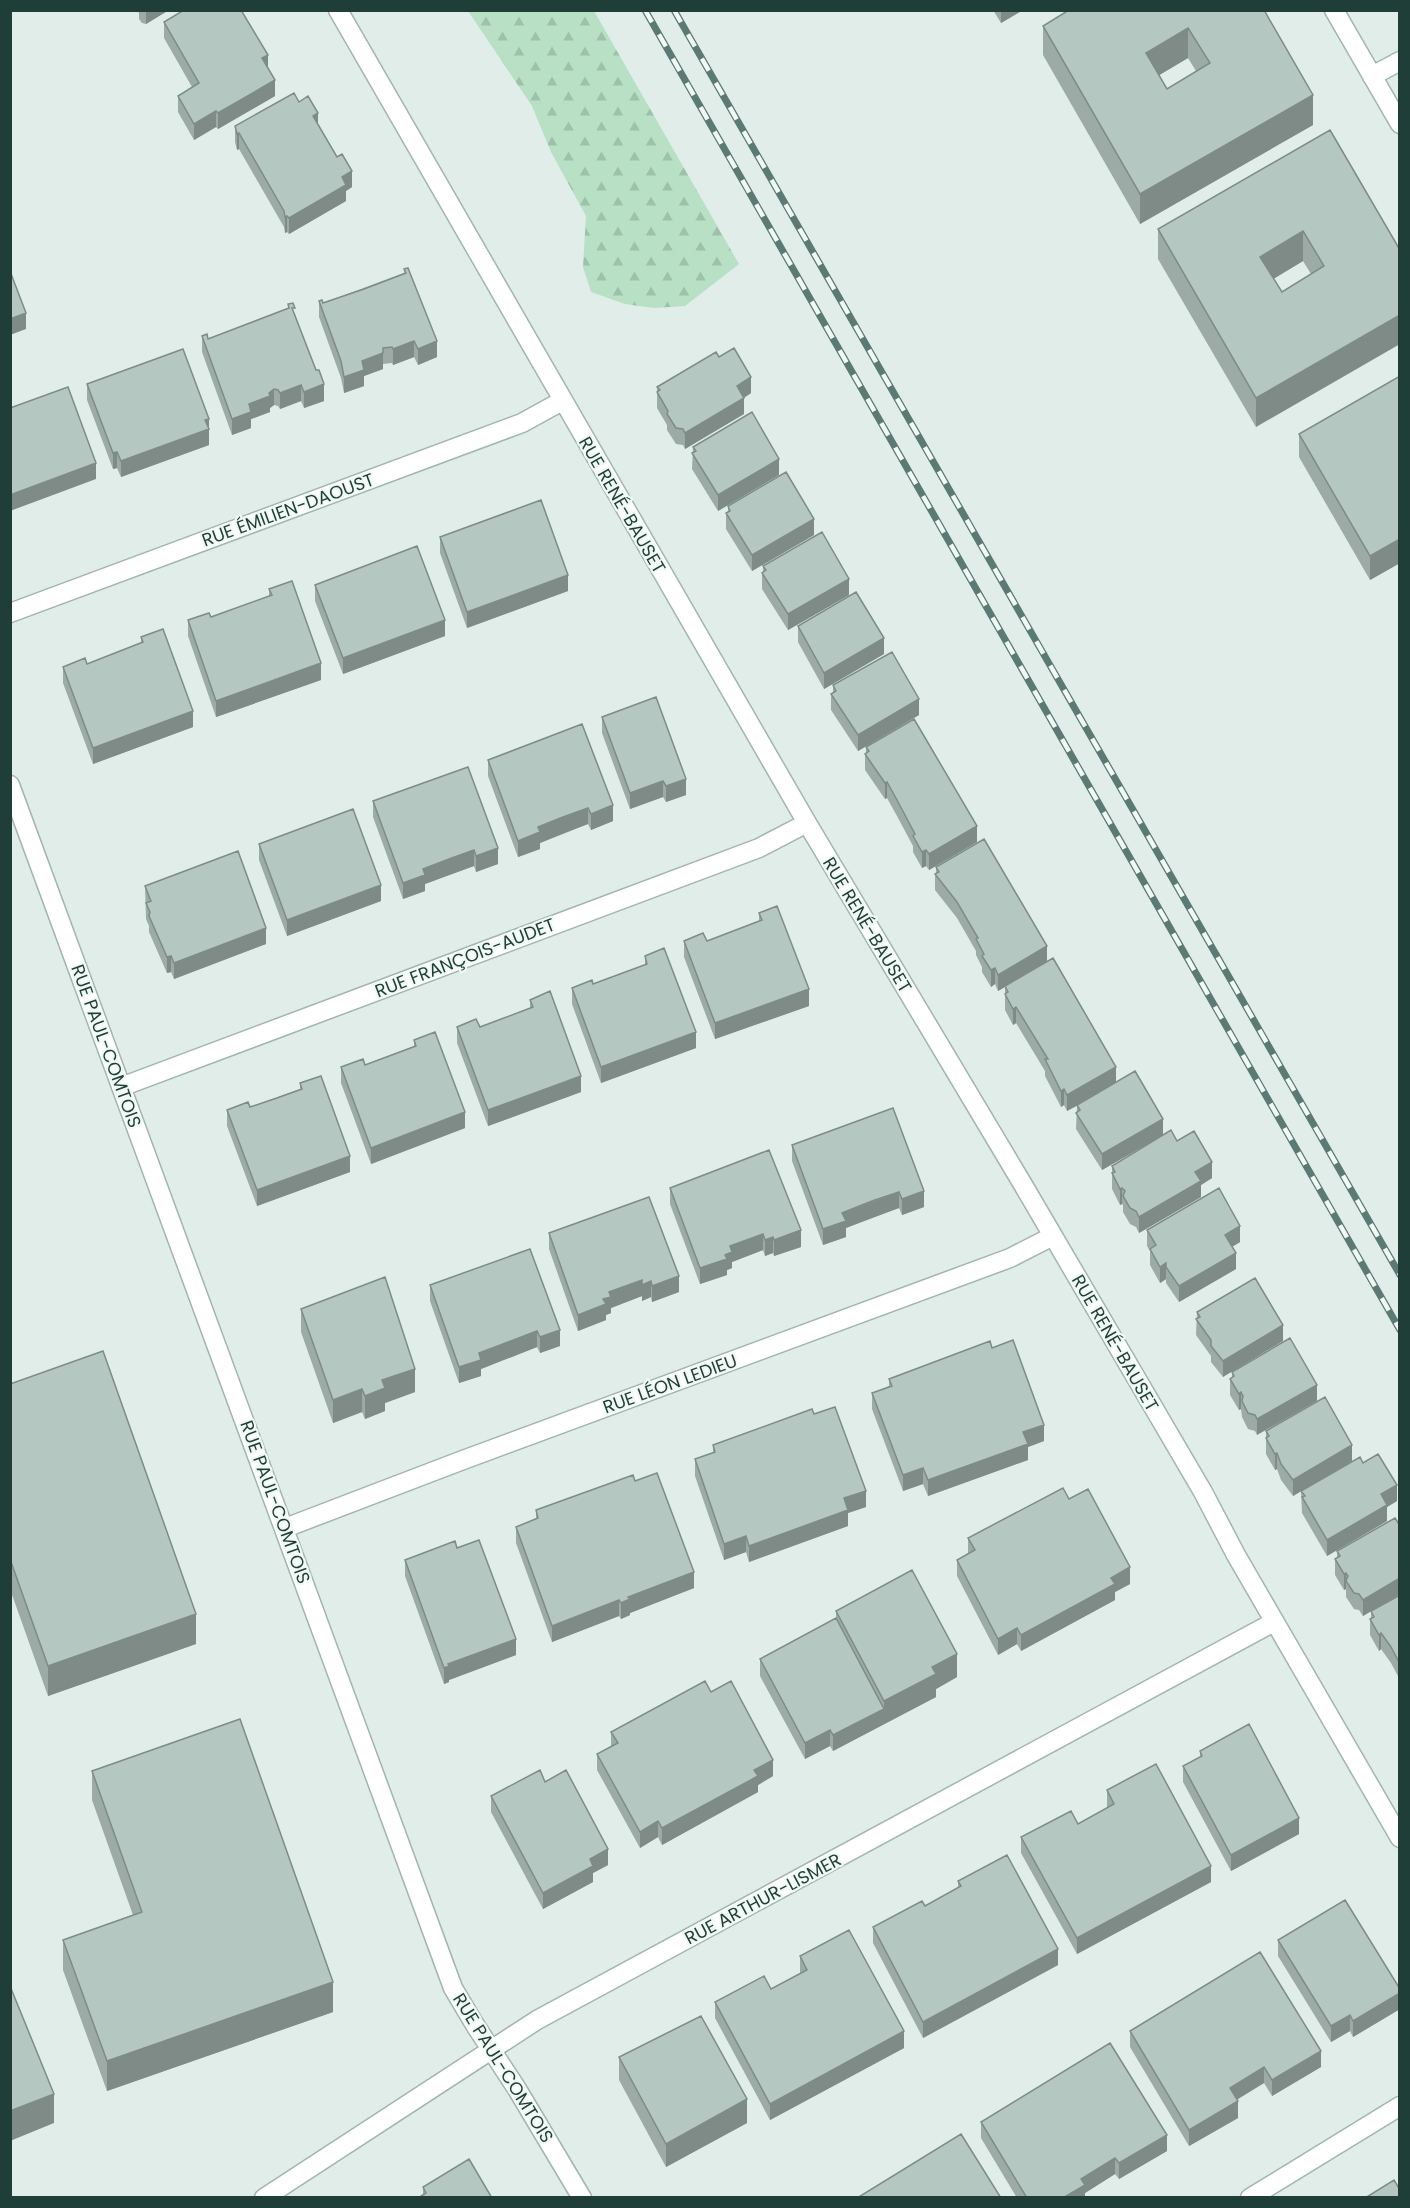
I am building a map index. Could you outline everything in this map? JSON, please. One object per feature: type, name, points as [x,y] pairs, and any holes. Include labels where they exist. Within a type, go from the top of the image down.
[{"type":"street","name":"RUE RENÉ-BAUSET","points":[[338,10],[807,823],[1203,1492],[1274,1622],[1400,1838]]},
{"type":"street","points":[[1334,10],[1400,124]]},
{"type":"street","points":[[1372,76],[1400,61]]},
{"type":"street","name":"RUE ÉMILIEN-DAOUST","points":[[10,613],[522,423],[562,401]]},
{"type":"street","name":"RUE PAUL-COMTOIS","points":[[10,785],[453,1988],[490,2050],[517,2088],[582,2198]]},
{"type":"street","name":"RUE FRANÇOIS-AUDET","points":[[121,1087],[759,848],[807,823]]},
{"type":"street","name":"RUE LÉON LEDIEU","points":[[285,1528],[1010,1258],[1053,1236]]},
{"type":"street","name":"RUE ARTHUR-LISMER","points":[[264,2198],[537,2020],[1274,1622]]},
{"type":"street","points":[[1250,2198],[1400,2106]]},
{"type":"green space","points":[[468,11],[594,11],[739,264],[685,306],[654,308],[625,304],[591,292],[583,267],[586,216],[551,152],[532,106]]},
{"type":"building","points":[[184,10],[241,10],[268,55],[262,58],[275,80],[194,124],[178,96],[199,83],[164,22]]},
{"type":"building","points":[[1069,10],[1264,10],[1313,95],[1140,194],[1043,26]],"holes":[[[1188,28],[1210,63],[1167,89],[1146,53]]]},
{"type":"building","points":[[294,93],[299,102],[308,96],[318,113],[313,116],[337,157],[342,154],[352,171],[342,177],[346,185],[289,218],[285,217],[284,211],[239,133],[237,134],[235,126]]},
{"type":"building","points":[[1330,130],[1400,250],[1400,315],[1256,398],[1158,229]],"holes":[[[1303,231],[1324,266],[1282,292],[1260,257]]]},
{"type":"building","points":[[408,268],[437,341],[418,349],[414,341],[393,349],[392,347],[383,348],[383,353],[362,361],[364,370],[344,377],[341,361],[319,301],[322,300],[323,303],[364,289],[406,273],[404,269]]},
{"type":"building","points":[[10,271],[26,313],[10,319]]},
{"type":"building","points":[[293,303],[295,308],[292,308],[316,370],[319,370],[324,384],[304,392],[301,385],[280,393],[274,389],[269,393],[270,396],[249,404],[251,412],[232,419],[202,336],[207,334],[208,339],[289,308],[288,304]]},
{"type":"building","points":[[734,348],[751,377],[737,386],[744,398],[685,433],[683,429],[676,428],[667,414],[668,411],[657,392],[660,390],[657,387],[716,352],[719,357]]},
{"type":"building","points":[[183,349],[209,419],[205,420],[209,429],[121,461],[117,452],[113,453],[87,384]]},
{"type":"building","points":[[1400,376],[1400,539],[1370,556],[1299,434]]},
{"type":"building","points":[[68,387],[96,463],[10,495],[10,408]]},
{"type":"building","points":[[752,412],[779,459],[718,495],[692,453],[696,451],[693,447]]},
{"type":"building","points":[[786,472],[814,519],[752,555],[726,513],[730,511],[728,506]]},
{"type":"building","points":[[541,500],[568,575],[467,612],[440,537]]},
{"type":"building","points":[[822,532],[849,579],[788,614],[762,573],[766,570],[763,566]]},
{"type":"building","points":[[417,546],[445,620],[343,658],[315,585]]},
{"type":"building","points":[[292,581],[321,663],[216,701],[188,620],[209,613],[211,617],[272,595],[269,589]]},
{"type":"building","points":[[856,592],[884,638],[824,673],[798,626]]},
{"type":"building","points":[[163,629],[193,711],[93,748],[63,667],[85,658],[87,664],[143,642],[141,637]]},
{"type":"building","points":[[892,652],[919,699],[858,735],[831,694],[836,691],[833,685]]},
{"type":"building","points":[[656,697],[686,779],[666,786],[663,781],[630,793],[602,717]]},
{"type":"building","points":[[914,719],[977,826],[929,854],[926,850],[922,852],[887,782],[885,783],[865,754],[869,751],[866,747]]},
{"type":"building","points":[[582,724],[613,805],[591,814],[588,808],[563,817],[538,827],[540,832],[518,841],[488,760]]},
{"type":"building","points":[[468,767],[498,848],[476,856],[474,850],[449,859],[423,869],[425,875],[403,883],[373,801]]},
{"type":"building","points":[[353,809],[381,885],[287,920],[259,844]]},
{"type":"building","points":[[984,839],[1047,946],[998,975],[995,968],[991,970],[982,956],[984,954],[976,939],[978,938],[957,902],[935,874],[939,872],[936,867]]},
{"type":"building","points":[[238,851],[266,928],[174,963],[171,956],[167,957],[149,916],[150,912],[146,903],[151,901],[145,886]]},
{"type":"building","points":[[777,906],[809,989],[715,1023],[684,941],[703,933],[707,941],[762,920],[759,913]]},
{"type":"building","points":[[664,948],[696,1032],[601,1067],[572,988],[592,980],[593,984],[647,964],[645,956]]},
{"type":"building","points":[[1053,958],[1116,1067],[1067,1095],[1064,1089],[1061,1091],[1045,1059],[1048,1059],[1016,1007],[1013,1009],[1005,994],[1008,992],[1005,986]]},
{"type":"building","points":[[550,991],[581,1076],[488,1110],[457,1027],[476,1019],[480,1027],[533,1007],[530,1000]]},
{"type":"building","points":[[435,1032],[465,1112],[371,1148],[341,1067],[363,1059],[365,1065],[416,1046],[414,1040]]},
{"type":"building","points":[[1135,1071],[1163,1119],[1102,1154],[1076,1113],[1080,1110],[1077,1105]]},
{"type":"building","points":[[321,1076],[350,1156],[257,1190],[227,1110],[248,1102],[250,1107],[302,1089],[300,1083]]},
{"type":"building","points":[[893,1108],[924,1191],[902,1199],[899,1192],[872,1201],[842,1213],[846,1221],[823,1229],[792,1145]]},
{"type":"building","points":[[1171,1130],[1177,1141],[1194,1131],[1212,1162],[1195,1172],[1201,1181],[1139,1217],[1123,1196],[1125,1191],[1120,1189],[1112,1173],[1115,1172],[1112,1166]]},
{"type":"building","points":[[769,1150],[801,1230],[774,1240],[773,1237],[765,1240],[763,1234],[730,1246],[732,1252],[725,1255],[727,1259],[700,1268],[670,1188]]},
{"type":"building","points":[[1219,1188],[1240,1226],[1225,1235],[1236,1253],[1179,1286],[1166,1267],[1166,1263],[1160,1267],[1150,1249],[1156,1245],[1147,1230]]},
{"type":"building","points":[[649,1197],[679,1276],[652,1286],[651,1281],[642,1285],[642,1280],[609,1292],[611,1297],[603,1299],[606,1304],[578,1315],[549,1233]]},
{"type":"building","points":[[530,1249],[560,1330],[540,1337],[537,1331],[479,1353],[481,1360],[459,1367],[430,1285]]},
{"type":"building","points":[[385,1277],[415,1369],[382,1380],[385,1388],[365,1396],[362,1389],[333,1400],[301,1309]]},
{"type":"building","points":[[1255,1278],[1283,1325],[1223,1361],[1211,1346],[1211,1340],[1196,1319],[1200,1317],[1197,1312]]},
{"type":"building","points":[[1290,1338],[1317,1385],[1257,1419],[1255,1415],[1248,1413],[1242,1401],[1241,1392],[1239,1394],[1230,1379],[1234,1376],[1232,1372]]},
{"type":"building","points":[[1013,1340],[1044,1425],[1023,1432],[1028,1444],[928,1480],[923,1468],[903,1475],[872,1393],[892,1386],[889,1379],[990,1341],[992,1348]]},
{"type":"building","points":[[103,1351],[196,1614],[48,1666],[10,1559],[10,1384]]},
{"type":"building","points":[[1325,1397],[1352,1445],[1293,1480],[1266,1438],[1269,1436],[1266,1431]]},
{"type":"building","points":[[835,1407],[866,1491],[844,1498],[848,1510],[749,1546],[746,1536],[724,1544],[695,1459],[715,1452],[713,1445],[812,1409],[814,1414]]},
{"type":"building","points":[[1378,1454],[1397,1485],[1381,1494],[1387,1505],[1327,1540],[1302,1497],[1305,1496],[1301,1491],[1360,1457],[1363,1463]]},
{"type":"building","points":[[657,1473],[694,1572],[628,1597],[630,1599],[621,1603],[619,1600],[552,1626],[516,1527],[538,1518],[536,1510],[633,1475],[635,1481]]},
{"type":"building","points":[[1063,1488],[1069,1499],[1088,1489],[1130,1567],[1111,1578],[1115,1584],[1021,1635],[1017,1628],[998,1639],[957,1560],[975,1550],[968,1538]]},
{"type":"building","points":[[1395,1518],[1400,1526],[1400,1578],[1363,1600],[1359,1594],[1354,1593],[1346,1581],[1348,1576],[1344,1574],[1335,1559],[1340,1556],[1337,1551]]},
{"type":"building","points":[[479,1540],[516,1639],[448,1664],[449,1666],[444,1668],[405,1560],[455,1541],[457,1548]]},
{"type":"building","points":[[912,1570],[957,1654],[932,1667],[936,1674],[884,1701],[836,1611]]},
{"type":"building","points":[[1400,1595],[1400,1664],[1391,1647],[1381,1633],[1379,1635],[1370,1619],[1374,1617],[1371,1611]]},
{"type":"building","points":[[836,1618],[884,1709],[833,1735],[830,1730],[805,1743],[760,1659]]},
{"type":"building","points":[[705,1681],[711,1692],[731,1681],[773,1760],[754,1770],[758,1776],[662,1828],[658,1821],[640,1832],[597,1754],[618,1743],[611,1732]]},
{"type":"building","points":[[240,1719],[333,1982],[107,2061],[63,1940],[142,1912],[92,1771]]},
{"type":"building","points":[[1249,1724],[1299,1818],[1231,1855],[1183,1766],[1202,1756],[1200,1751]]},
{"type":"building","points":[[1156,1764],[1211,1866],[1077,1938],[1021,1837],[1071,1811],[1078,1824],[1114,1804],[1107,1790]]},
{"type":"building","points":[[540,1770],[545,1782],[566,1770],[608,1849],[590,1859],[593,1866],[543,1893],[491,1796]]},
{"type":"building","points":[[1007,1855],[1058,1949],[923,2022],[873,1927],[922,1901],[925,1906],[961,1886],[958,1881]]},
{"type":"building","points":[[1345,1900],[1400,1989],[1400,1993],[1353,2021],[1350,2015],[1331,2026],[1278,1940]]},
{"type":"building","points":[[849,1930],[904,2031],[770,2104],[715,2002],[764,1976],[771,1989],[807,1970],[800,1956]]},
{"type":"building","points":[[1260,1952],[1321,2051],[1272,2080],[1264,2067],[1230,2088],[1238,2101],[1189,2130],[1130,2031]]},
{"type":"building","points":[[10,1986],[54,2094],[10,2111]]},
{"type":"building","points":[[701,2016],[747,2099],[666,2144],[619,2057]]},
{"type":"building","points":[[1110,2043],[1167,2135],[1119,2163],[1115,2158],[1081,2179],[1085,2185],[1063,2198],[1027,2198],[981,2122]]},
{"type":"building","points":[[961,2134],[1001,2198],[857,2198]]},
{"type":"building","points":[[469,2159],[492,2198],[418,2198],[426,2193],[423,2187]]},
{"type":"building","points":[[1394,2180],[1400,2190],[1400,2198],[1365,2198]]},
{"type":"railway","points":[[645,10],[1400,1330]]},
{"type":"railway","points":[[674,10],[1400,1275]]}]
